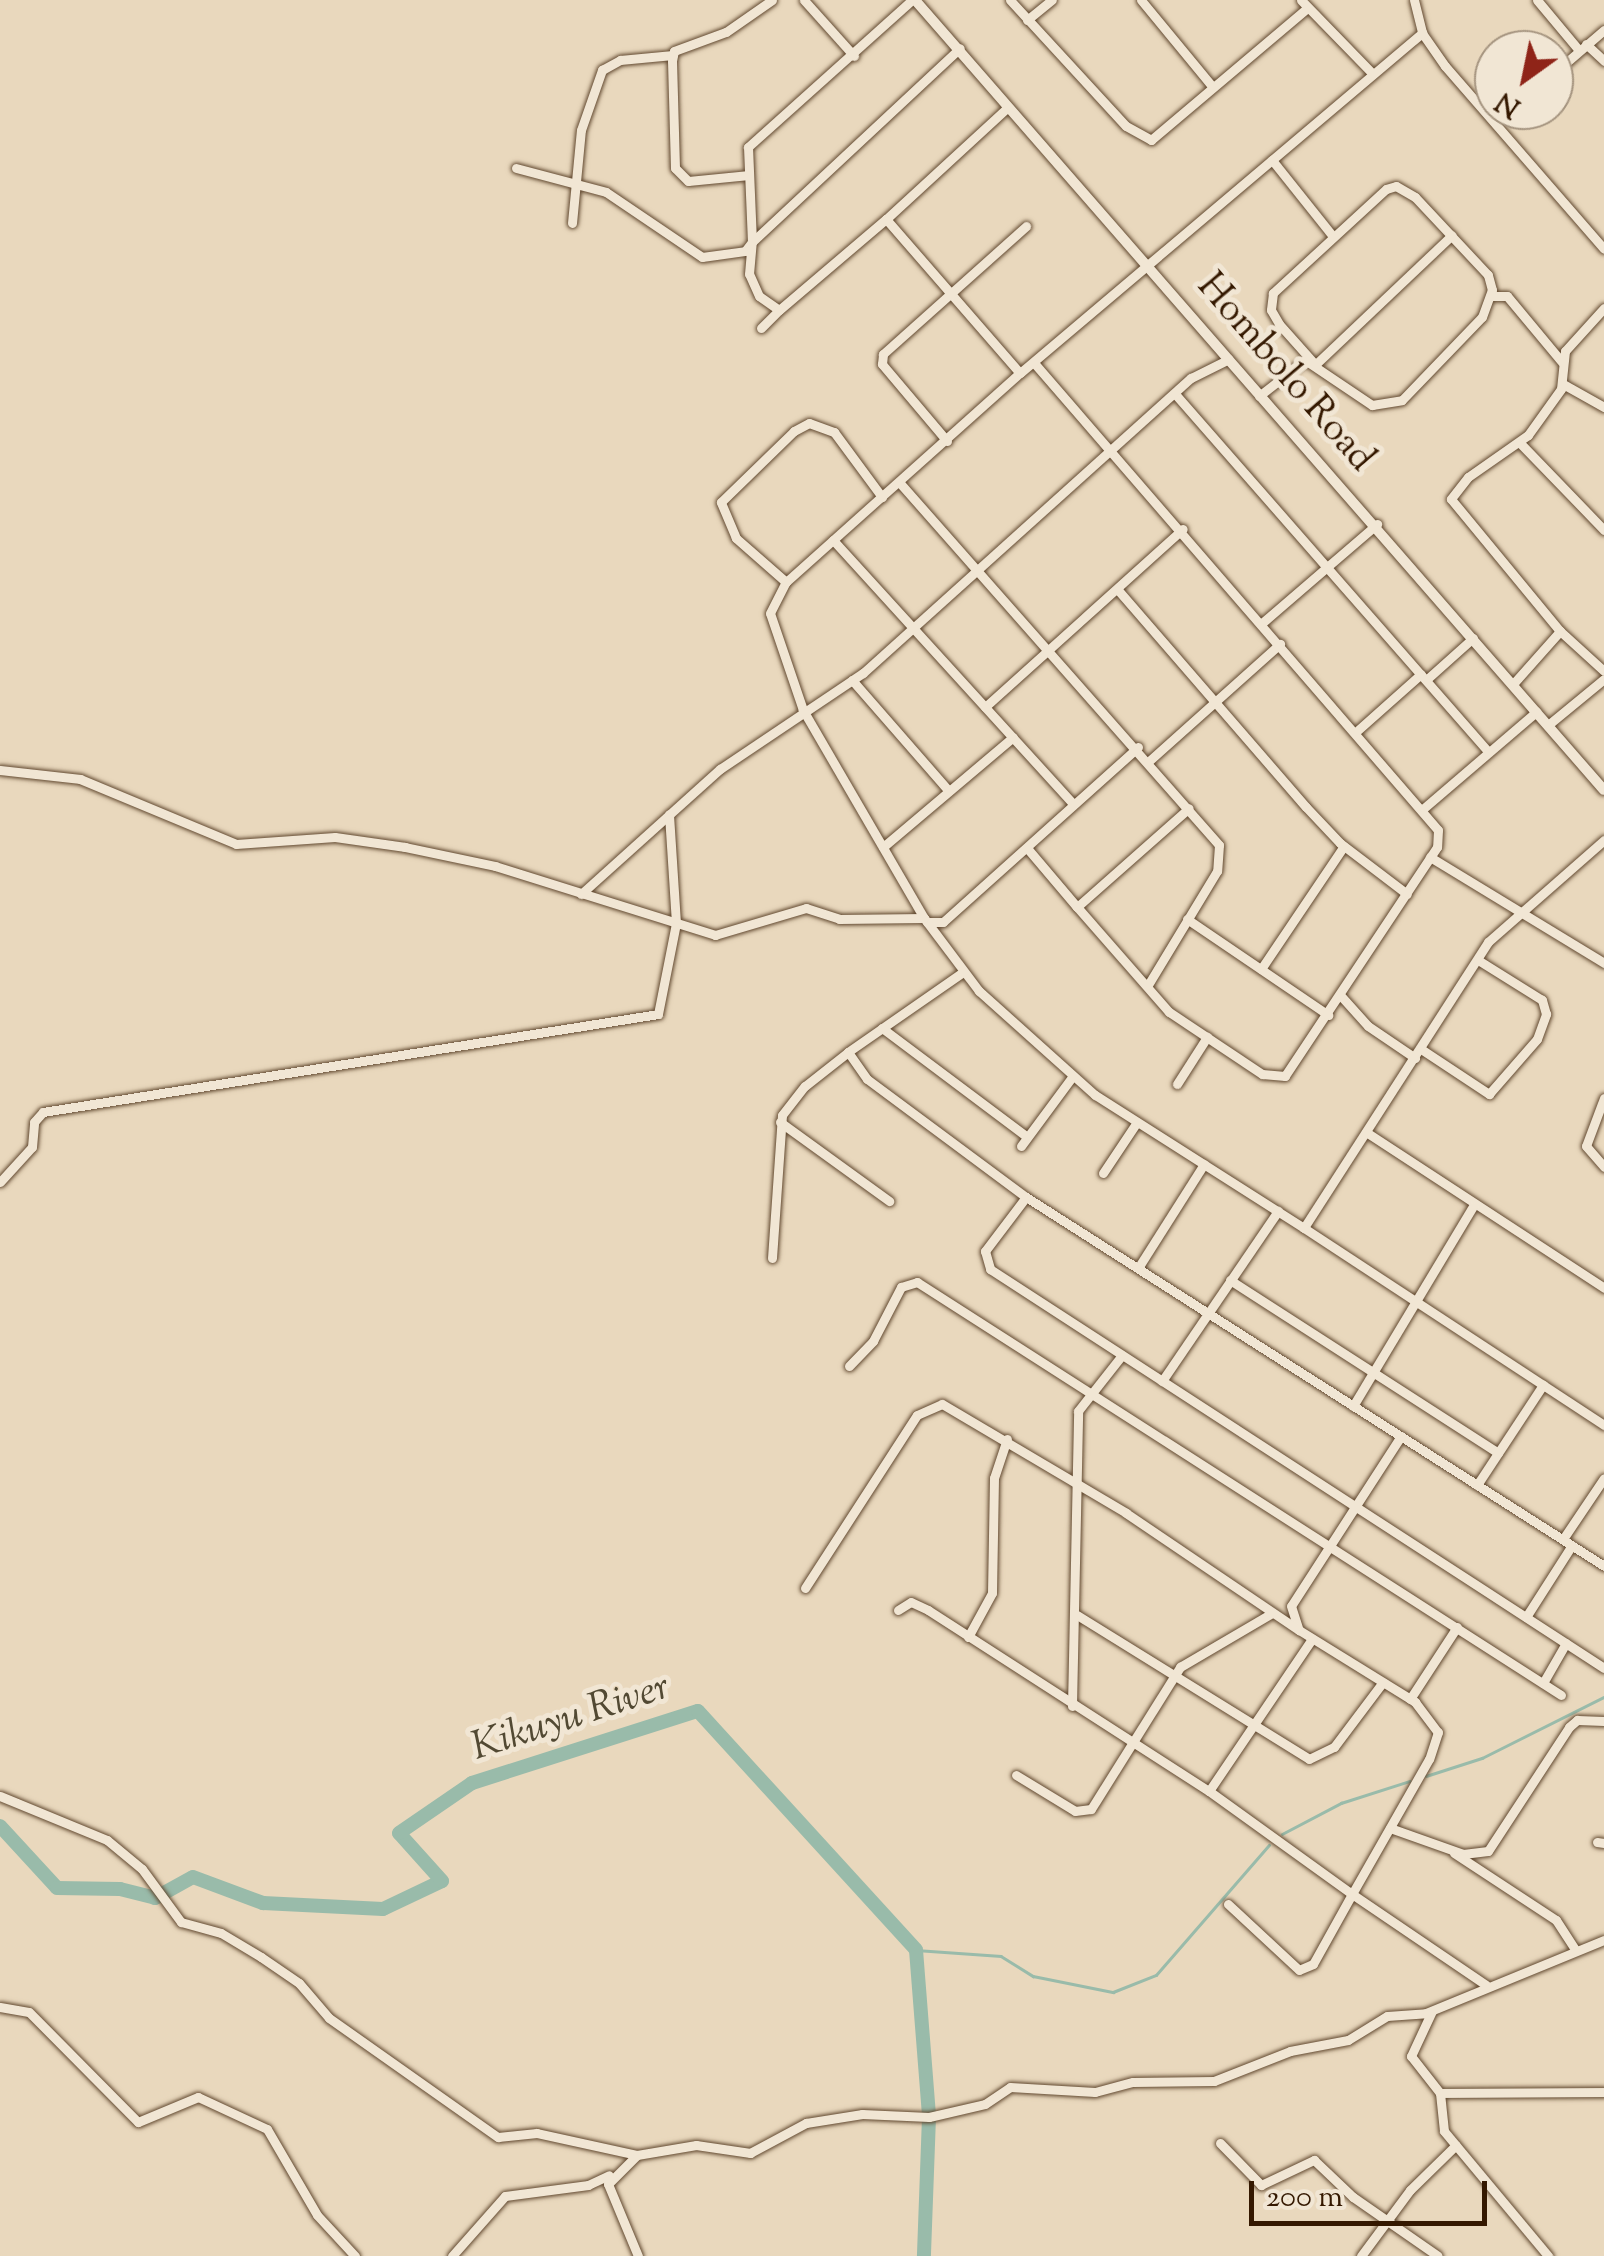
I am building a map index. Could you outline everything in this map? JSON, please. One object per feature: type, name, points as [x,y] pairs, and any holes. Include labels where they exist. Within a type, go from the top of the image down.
[{"type":"street","points":[[572,223],[574,182],[587,105],[602,70],[620,60],[673,55],[726,32],[772,0]]},
{"type":"street","points":[[804,0],[854,56]]},
{"type":"street","points":[[779,310],[758,296],[749,274],[752,242],[748,148],[760,132],[854,56],[914,0]]},
{"type":"street","name":"Hombolo Road","points":[[914,0],[1602,785]]},
{"type":"street","points":[[1010,0],[1145,139],[1156,138],[1304,4],[1373,74]]},
{"type":"street","points":[[1027,20],[1052,0]]},
{"type":"street","points":[[1142,0],[1211,85]]},
{"type":"street","points":[[1414,0],[1422,33],[1474,94]]},
{"type":"street","points":[[1536,0],[1582,46],[1604,60]]},
{"type":"street","points":[[1574,54],[1604,30]]},
{"type":"street","points":[[1422,33],[1147,263],[786,582],[771,606],[770,626],[803,710],[926,920],[963,972],[1072,1077],[1604,1425]]},
{"type":"street","points":[[516,168],[606,192],[702,256],[728,257],[752,242],[960,48]]},
{"type":"street","points":[[673,55],[675,168],[688,181],[749,174]]},
{"type":"street","points":[[761,328],[1008,108]]},
{"type":"street","points":[[1504,130],[1604,249]]},
{"type":"street","points":[[1272,160],[1332,234]]},
{"type":"street","points":[[1396,186],[1482,264],[1491,296],[1461,342],[1392,405],[1360,400],[1314,362],[1270,304],[1278,284],[1332,234],[1396,186]]},
{"type":"street","points":[[886,218],[1020,373]]},
{"type":"street","points":[[947,441],[882,359],[950,290],[1026,226]]},
{"type":"street","points":[[1258,396],[1298,362],[1314,362],[1452,235]]},
{"type":"street","points":[[1491,296],[1507,296],[1562,362],[1563,384],[1520,443],[1468,476],[1451,499],[1560,631],[1604,671]]},
{"type":"street","points":[[1562,362],[1604,308]]},
{"type":"street","points":[[581,894],[669,814],[803,710],[852,680],[914,628],[1192,378],[1229,358]]},
{"type":"street","points":[[1027,848],[1169,1012],[1262,1074],[1286,1076],[1430,857],[1438,830],[1358,730],[1036,364]]},
{"type":"street","points":[[1563,384],[1604,406]]},
{"type":"street","points":[[1176,395],[1488,752]]},
{"type":"street","points":[[786,582],[736,538],[721,506],[725,495],[794,431],[810,423],[834,432],[882,497]]},
{"type":"street","points":[[1520,443],[1604,530]]},
{"type":"street","points":[[900,482],[1138,747],[1219,845],[1219,862],[1148,985]]},
{"type":"street","points":[[1262,623],[1326,563],[1376,524]]},
{"type":"street","points":[[985,708],[1183,529]]},
{"type":"street","points":[[833,540],[1073,804]]},
{"type":"street","points":[[1118,590],[1344,846],[1407,894]]},
{"type":"street","points":[[1513,684],[1560,631]]},
{"type":"street","points":[[1358,730],[1473,638]]},
{"type":"street","points":[[1149,761],[1280,644]]},
{"type":"street","points":[[1548,725],[1604,679]]},
{"type":"street","points":[[852,680],[949,792]]},
{"type":"street","points":[[1424,808],[1536,712]]},
{"type":"street","points":[[883,847],[1013,737]]},
{"type":"street","points":[[0,770],[80,779],[236,844],[350,838],[496,866],[728,936],[806,908],[838,919],[893,914],[943,922],[1138,747]]},
{"type":"street","points":[[1077,908],[1188,808]]},
{"type":"street","points":[[0,1182],[32,1147],[34,1122],[43,1112],[650,1018],[663,1005],[676,922],[669,814]]},
{"type":"street","points":[[1304,1228],[1490,939],[1604,840]]},
{"type":"street","points":[[1260,969],[1344,846]]},
{"type":"street","points":[[1430,857],[1526,910],[1604,963]]},
{"type":"street","points":[[1187,919],[1260,969],[1489,1094],[1537,1039],[1546,1014],[1542,1000],[1478,960]]},
{"type":"street","points":[[772,1258],[780,1122],[805,1086],[963,972]]},
{"type":"street","points":[[1341,996],[1368,1026]]},
{"type":"street","points":[[882,1028],[1024,1141],[1072,1077]]},
{"type":"street","points":[[1177,1084],[1207,1038]]},
{"type":"street","points":[[848,1052],[908,1114],[1026,1197],[1604,1566]]},
{"type":"street","points":[[1604,1098],[1588,1128],[1586,1146],[1604,1166]]},
{"type":"street","points":[[780,1122],[889,1201]]},
{"type":"street","points":[[1103,1172],[1137,1122]]},
{"type":"street","points":[[1366,1132],[1473,1206],[1604,1288]]},
{"type":"street","points":[[1138,1268],[1204,1164]]},
{"type":"street","points":[[1026,1197],[982,1260],[1604,1668]]},
{"type":"street","points":[[1353,1406],[1473,1206]]},
{"type":"street","points":[[1162,1381],[1278,1212]]},
{"type":"street","points":[[1230,1280],[1498,1453]]},
{"type":"street","points":[[849,1366],[864,1354],[902,1288],[917,1282],[1561,1695]]},
{"type":"street","points":[[1072,1706],[1078,1410],[1090,1390],[1122,1355]]},
{"type":"street","points":[[1478,1485],[1543,1385]]},
{"type":"street","points":[[805,1588],[929,1406],[956,1406],[1410,1699],[1438,1732],[1390,1828],[1312,1964],[1299,1970],[1228,1904]]},
{"type":"street","points":[[1298,1630],[1291,1606],[1401,1436]]},
{"type":"street","points":[[968,1637],[992,1593],[994,1478],[1007,1438]]},
{"type":"street","points":[[1526,1617],[1604,1478]]},
{"type":"street","points":[[898,1610],[911,1602],[1130,1745],[1209,1790],[1486,1986]]},
{"type":"street","points":[[1016,1775],[1074,1811],[1090,1808],[1175,1675],[1190,1659],[1272,1613]]},
{"type":"street","points":[[1076,1616],[1316,1760],[1334,1748],[1382,1682]]},
{"type":"street","points":[[1410,1699],[1457,1628]]},
{"type":"street","points":[[1209,1790],[1312,1639]]},
{"type":"street","points":[[1543,1683],[1566,1643]]},
{"type":"street","points":[[1390,1828],[1476,1856],[1488,1851],[1569,1727],[1577,1720],[1604,1721]]},
{"type":"street","points":[[0,1796],[107,1840],[137,1864],[180,1922],[221,1933],[261,1957],[426,2093],[498,2138],[543,2134],[637,2155],[696,2145],[750,2152],[806,2123],[862,2114],[929,2116],[985,2104],[1010,2087],[1095,2092],[1133,2082],[1214,2081],[1290,2050],[1348,2040],[1386,2016],[1434,2009],[1604,1940]]},
{"type":"street","points":[[1448,1848],[1556,1920],[1575,1949]]},
{"type":"street","points":[[0,2007],[27,2010],[134,2120],[198,2098],[267,2129],[316,2215],[355,2256]]},
{"type":"street","points":[[1434,2009],[1411,2056],[1440,2093],[1441,2123],[1548,2256]]},
{"type":"street","points":[[1440,2093],[1604,2092]]},
{"type":"street","points":[[1220,2143],[1261,2185],[1314,2160],[1353,2197],[1438,2256]]},
{"type":"street","points":[[1361,2256],[1388,2218],[1456,2145]]},
{"type":"street","points":[[452,2256],[505,2196],[588,2186],[637,2155]]},
{"type":"street","points":[[612,2174],[609,2190],[638,2256]]},
{"type":"waterway","points":[[1426,1776],[1482,1758],[1604,1697]]},
{"type":"waterway","name":"Kikuyu River","points":[[0,1826],[57,1888],[120,1889],[155,1898],[193,1877],[263,1903],[383,1909],[442,1881],[399,1833],[472,1783],[698,1711],[916,1950],[929,2117],[924,2256]]},
{"type":"waterway","points":[[1282,1834],[1341,1803],[1410,1781]]},
{"type":"waterway","points":[[916,1950],[1001,1956],[1033,1976],[1113,1992],[1156,1975],[1269,1845]]}]
